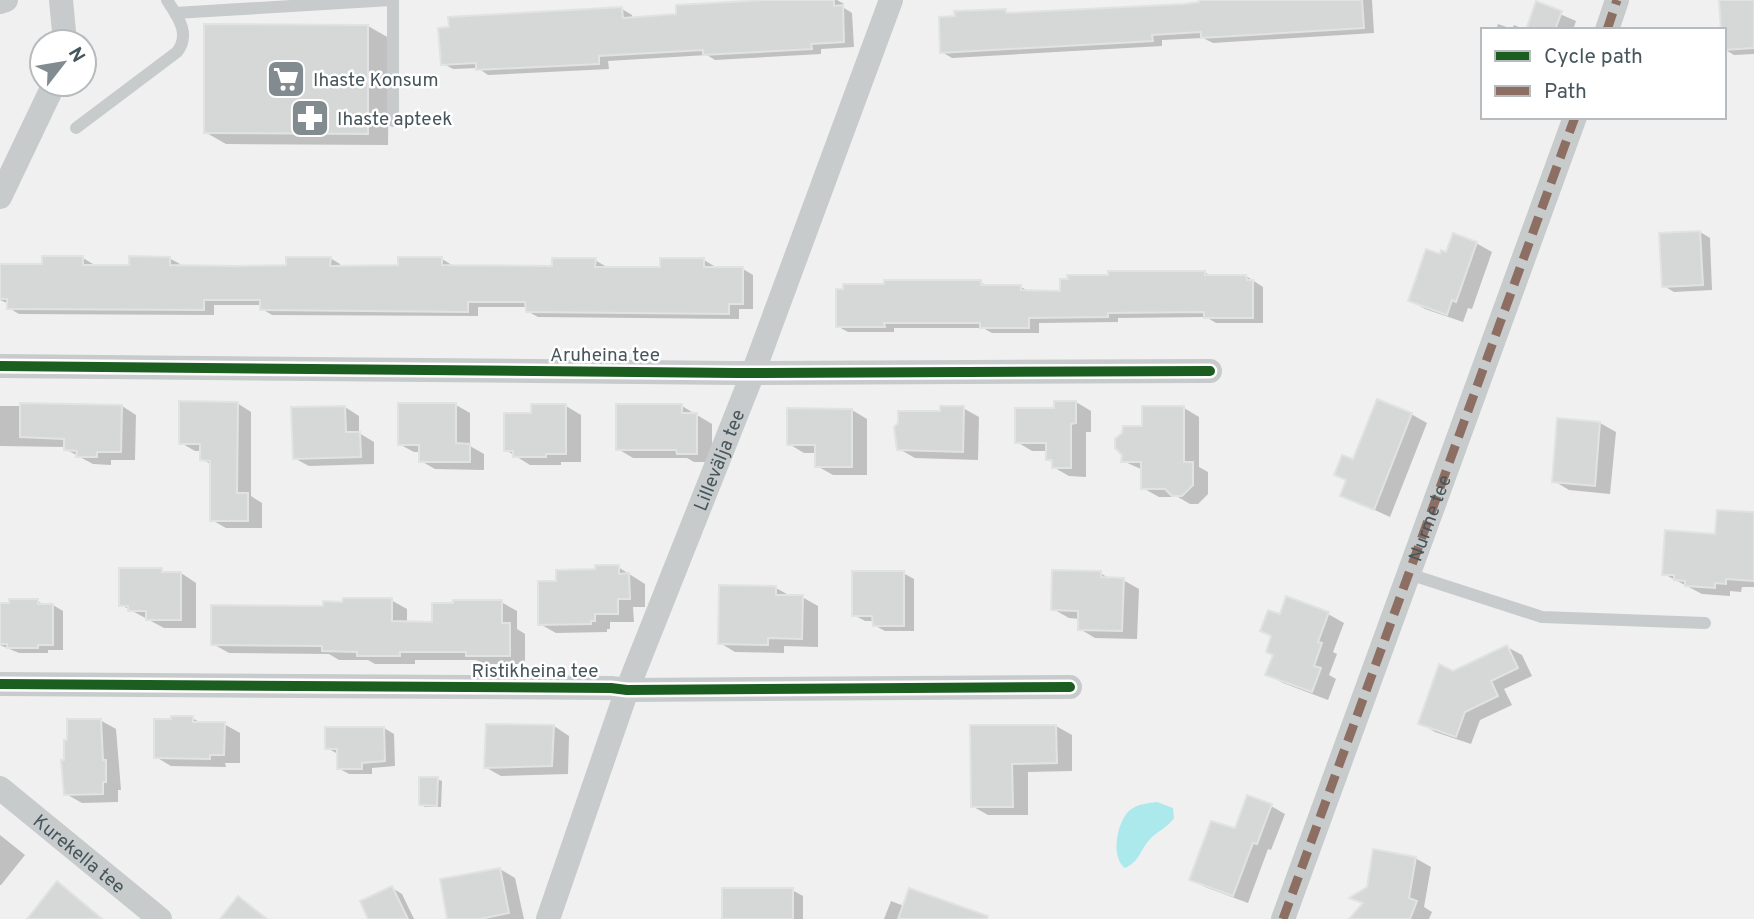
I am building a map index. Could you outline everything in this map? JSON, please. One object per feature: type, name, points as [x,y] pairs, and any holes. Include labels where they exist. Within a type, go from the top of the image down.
[{"type":"street","points":[[0,2],[6,0]]},
{"type":"street","points":[[61,0],[64,28]]},
{"type":"street","name":"Lillevälja tee","points":[[548,919],[627,690],[753,373],[891,0]]},
{"type":"street","points":[[1607,28],[1617,0]]},
{"type":"street","points":[[0,197],[47,98]]},
{"type":"street","name":"Nurme tee","points":[[1283,919],[1574,119]]},
{"type":"street","name":"Aruheina tee","points":[[0,366],[753,373],[1210,371]]},
{"type":"street","name":"Ristikheina tee","points":[[0,684],[627,690],[1070,687]]},
{"type":"street","name":"Kurekella tee","points":[[0,788],[160,919]]},
{"type":"lane","points":[[76,128],[184,44],[185,34],[167,0]]},
{"type":"lane","points":[[176,13],[392,0],[393,121]]},
{"type":"lane","points":[[1409,574],[1542,617],[1705,623]]},
{"type":"water","points":[[1157,802],[1173,808],[1174,818],[1148,841],[1134,862],[1125,868],[1118,856],[1117,839],[1125,815],[1133,808]]},
{"type":"building","points":[[765,0],[834,0],[834,6],[843,5],[844,42],[811,44],[812,49],[703,55],[703,50],[599,56],[599,64],[476,70],[476,63],[441,65],[438,28],[449,27],[448,17],[622,7],[623,18],[676,14],[676,5]]},
{"type":"building","points":[[1199,0],[1362,0],[1364,28],[1201,38],[1201,32],[1152,35],[1153,41],[940,53],[939,17],[955,16],[954,11],[1006,9],[1006,13],[1184,4]]},
{"type":"building","points":[[1719,0],[1754,0],[1754,48],[1726,50],[1726,28],[1721,28]]},
{"type":"building","points":[[1536,1],[1562,11],[1556,28],[1527,28]]},
{"type":"building","name":"Ihaste Konsum","points":[[204,24],[368,25],[368,134],[204,133]]},
{"type":"building","points":[[1700,231],[1703,285],[1662,287],[1659,233]]},
{"type":"building","points":[[1453,233],[1477,242],[1456,302],[1452,300],[1447,315],[1408,301],[1426,249],[1440,254],[1441,250],[1446,252]]},
{"type":"building","points":[[42,256],[83,256],[83,265],[129,265],[129,256],[170,257],[170,265],[235,266],[286,265],[286,257],[331,257],[330,266],[398,265],[398,257],[442,257],[442,265],[552,266],[552,258],[596,258],[595,267],[660,267],[660,258],[704,258],[704,267],[743,267],[743,304],[729,304],[729,314],[526,312],[525,302],[468,302],[468,312],[260,310],[260,300],[204,300],[204,310],[7,309],[7,299],[0,299],[0,264],[42,264]]},
{"type":"building","points":[[1108,271],[1205,271],[1205,275],[1246,275],[1247,280],[1253,280],[1253,318],[1204,318],[1204,312],[1108,313],[1108,317],[1029,318],[1029,328],[980,328],[980,323],[884,323],[885,327],[836,327],[836,289],[843,289],[843,284],[884,284],[884,280],[981,280],[981,285],[1021,285],[1021,290],[1060,291],[1060,279],[1068,279],[1067,275],[1108,275]]},
{"type":"building","points":[[1377,399],[1412,413],[1374,510],[1340,496],[1346,480],[1334,475],[1342,455],[1353,459]]},
{"type":"building","points":[[179,401],[238,402],[237,493],[248,493],[248,521],[210,521],[210,461],[200,460],[200,444],[179,444]]},
{"type":"building","points":[[1054,401],[1076,401],[1076,423],[1071,424],[1071,468],[1052,468],[1052,460],[1046,460],[1046,443],[1015,443],[1015,408],[1054,408]]},
{"type":"building","points":[[20,403],[122,405],[121,452],[97,452],[97,457],[76,457],[77,451],[64,450],[64,439],[20,437]]},
{"type":"building","points":[[398,403],[456,403],[456,443],[470,444],[470,462],[419,462],[419,445],[398,445]]},
{"type":"building","points":[[531,404],[566,404],[566,454],[513,457],[513,451],[504,451],[504,413],[531,413]]},
{"type":"building","points":[[616,404],[682,404],[682,413],[697,413],[697,454],[677,454],[676,450],[616,450]]},
{"type":"building","points":[[345,406],[346,432],[360,432],[361,457],[293,459],[291,407]]},
{"type":"building","points":[[940,406],[964,406],[963,452],[897,450],[894,427],[898,423],[898,411],[940,411]]},
{"type":"building","points":[[1142,406],[1184,406],[1184,462],[1193,462],[1193,485],[1182,496],[1172,496],[1165,489],[1141,489],[1141,462],[1121,462],[1122,455],[1115,448],[1115,439],[1122,433],[1123,426],[1142,426]]},
{"type":"building","points":[[787,408],[852,409],[852,467],[815,467],[815,445],[787,445]]},
{"type":"building","points":[[1557,418],[1600,422],[1595,486],[1552,482]]},
{"type":"building","points":[[1717,510],[1754,512],[1754,581],[1726,579],[1726,584],[1715,583],[1715,588],[1685,586],[1685,581],[1674,580],[1674,575],[1662,575],[1665,530],[1715,534]]},
{"type":"building","points":[[595,565],[619,565],[619,574],[629,573],[630,599],[618,599],[618,614],[595,614],[595,621],[591,621],[591,624],[538,625],[538,581],[556,581],[556,570],[595,569]]},
{"type":"building","points":[[119,568],[162,568],[162,572],[181,572],[181,620],[146,620],[146,611],[128,611],[128,606],[119,606]]},
{"type":"building","points":[[1052,570],[1101,571],[1101,577],[1124,578],[1122,631],[1078,630],[1078,611],[1051,610]]},
{"type":"building","points":[[852,571],[904,571],[904,626],[873,626],[872,616],[852,616]]},
{"type":"building","points":[[719,585],[776,586],[776,595],[803,595],[802,639],[768,638],[768,645],[718,644]]},
{"type":"building","points":[[1286,596],[1329,612],[1318,642],[1322,643],[1314,666],[1321,668],[1312,692],[1265,675],[1273,655],[1266,652],[1271,636],[1260,631],[1268,610],[1280,614]]},
{"type":"building","points":[[343,598],[392,598],[392,621],[432,622],[432,603],[502,600],[502,623],[510,623],[510,656],[466,656],[466,652],[400,652],[400,656],[357,656],[357,652],[322,651],[322,646],[211,645],[211,605],[323,606],[323,601],[342,602]]},
{"type":"building","points":[[9,599],[38,599],[38,604],[53,604],[53,645],[7,648],[7,644],[0,644],[0,603],[9,603]]},
{"type":"building","points":[[1507,645],[1518,668],[1491,681],[1498,696],[1465,712],[1456,737],[1418,724],[1439,664],[1453,671]]},
{"type":"building","points":[[171,716],[193,716],[193,722],[225,722],[224,755],[210,755],[210,759],[154,758],[154,719],[171,719]]},
{"type":"building","points":[[67,719],[101,719],[103,760],[106,760],[103,794],[64,795],[61,760],[64,760],[64,740],[67,740]]},
{"type":"building","points":[[486,724],[554,725],[552,766],[484,768]]},
{"type":"building","points":[[970,725],[1056,725],[1057,763],[1012,764],[1013,807],[971,807]]},
{"type":"building","points":[[325,727],[384,727],[385,761],[362,763],[362,769],[337,769],[337,749],[325,749]]},
{"type":"building","points":[[419,777],[438,777],[437,806],[419,805]]},
{"type":"building","points":[[1247,795],[1272,804],[1257,844],[1253,843],[1233,896],[1189,880],[1211,821],[1235,828]]},
{"type":"building","points":[[1373,849],[1416,857],[1409,898],[1417,901],[1410,919],[1349,919],[1363,903],[1349,898],[1367,887]]},
{"type":"building","points":[[500,868],[509,913],[480,919],[447,919],[440,879]]},
{"type":"building","points":[[57,881],[102,919],[27,919]]},
{"type":"building","points":[[392,886],[408,919],[368,919],[360,901]]},
{"type":"building","points":[[722,888],[793,888],[793,919],[722,919]]},
{"type":"building","points":[[909,888],[988,916],[987,919],[898,919]]},
{"type":"building","points":[[238,896],[267,919],[220,919]]},
{"type":"marked path","points":[[1608,28],[1617,0]]},
{"type":"marked path","points":[[1283,919],[1574,119]]},
{"type":"cycle path","points":[[0,366],[736,373],[1210,371]]},
{"type":"cycle path","points":[[0,684],[627,690],[1070,687]]},
{"type":"place","name":"Ihaste Konsum","points":[[286,79]]},
{"type":"place","name":"Ihaste apteek","points":[[310,118]]}]
